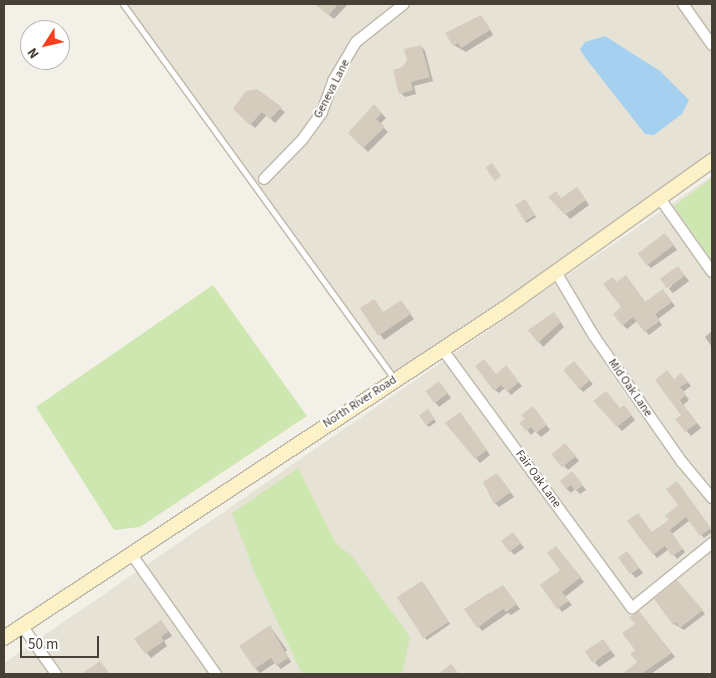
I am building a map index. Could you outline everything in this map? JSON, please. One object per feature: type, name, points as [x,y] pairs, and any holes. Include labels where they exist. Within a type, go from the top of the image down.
[{"type":"street","name":"Geneva Lane","points":[[264,179],[302,140],[322,112],[333,81],[356,42],[404,4]]},
{"type":"street","points":[[683,4],[712,44]]},
{"type":"street","name":"North River Road","points":[[4,638],[394,380],[443,350],[661,200],[712,161]]},
{"type":"street","points":[[661,200],[712,272]]},
{"type":"street","name":"Mid Oak Lane","points":[[556,272],[594,336],[682,462],[712,498]]},
{"type":"street","name":"Fair Oak Lane","points":[[443,350],[632,608],[712,543]]},
{"type":"street","points":[[132,555],[216,674]]},
{"type":"street","points":[[23,627],[56,674]]},
{"type":"lane","points":[[123,4],[394,380]]},
{"type":"shaded area","points":[[122,4],[712,4],[712,161],[391,382]]},
{"type":"shaded area","points":[[712,176],[712,674],[4,674],[4,663]]},
{"type":"green space","points":[[712,178],[712,261],[674,206]]},
{"type":"green space","points":[[213,285],[307,416],[140,527],[114,530],[36,407]]},
{"type":"green space","points":[[298,468],[336,544],[351,555],[410,637],[402,674],[302,674],[255,574],[232,513]]},
{"type":"water","points":[[605,36],[660,71],[689,100],[682,114],[654,135],[645,134],[580,49],[585,42]]},
{"type":"building","points":[[314,4],[338,4],[329,15]]},
{"type":"building","points":[[481,15],[490,30],[461,48],[458,43],[453,46],[445,33]]},
{"type":"building","points":[[421,45],[430,77],[411,82],[413,90],[399,94],[393,70],[403,67],[407,60],[404,49]]},
{"type":"building","points":[[257,89],[282,107],[270,119],[262,112],[250,125],[233,109],[246,91]]},
{"type":"building","points":[[374,104],[382,113],[376,119],[385,127],[363,148],[348,133]]},
{"type":"building","points":[[492,163],[501,176],[495,181],[485,168]]},
{"type":"building","points":[[577,187],[586,200],[565,215],[548,197],[556,191],[561,198]]},
{"type":"building","points":[[525,199],[535,215],[525,221],[515,205]]},
{"type":"building","points":[[665,233],[674,245],[647,265],[638,253]]},
{"type":"building","points":[[678,266],[685,276],[667,288],[660,279]]},
{"type":"building","points":[[626,275],[645,302],[663,289],[672,302],[655,314],[660,321],[644,332],[633,317],[622,326],[613,314],[621,307],[603,284],[613,277],[616,282]]},
{"type":"building","points":[[374,299],[383,312],[401,300],[411,314],[378,336],[360,308]]},
{"type":"building","points":[[554,312],[561,322],[538,343],[528,330]]},
{"type":"building","points":[[484,359],[496,374],[506,365],[519,382],[507,392],[501,385],[494,391],[475,366]]},
{"type":"building","points":[[574,361],[590,380],[579,389],[563,370]]},
{"type":"building","points":[[667,370],[674,379],[681,373],[688,382],[680,387],[686,395],[680,400],[697,423],[685,432],[675,419],[681,415],[655,380]]},
{"type":"building","points":[[439,381],[448,393],[434,403],[425,391]]},
{"type":"building","points":[[606,391],[620,408],[624,405],[632,415],[617,427],[593,401]]},
{"type":"building","points":[[533,406],[547,425],[536,433],[531,427],[526,431],[519,423],[525,419],[521,415]]},
{"type":"building","points":[[428,409],[435,419],[426,425],[419,415]]},
{"type":"building","points":[[460,412],[487,450],[475,459],[445,423]]},
{"type":"building","points":[[565,443],[576,456],[562,468],[551,455]]},
{"type":"building","points":[[572,471],[583,485],[575,491],[571,485],[566,489],[560,481]]},
{"type":"building","points":[[497,473],[511,492],[494,504],[483,482]]},
{"type":"building","points":[[677,481],[711,528],[700,536],[686,517],[670,530],[683,549],[672,556],[665,546],[653,555],[627,521],[638,513],[652,532],[669,520],[665,516],[678,505],[666,489]]},
{"type":"building","points":[[513,532],[521,543],[509,552],[501,541]]},
{"type":"building","points":[[556,546],[581,577],[562,592],[569,601],[557,609],[540,585],[560,570],[547,553]]},
{"type":"building","points":[[627,551],[639,568],[630,575],[618,557]]},
{"type":"building","points":[[677,580],[703,610],[680,628],[676,622],[673,625],[654,599]]},
{"type":"building","points":[[422,581],[449,622],[424,638],[397,597]]},
{"type":"building","points":[[503,585],[517,604],[506,612],[503,609],[477,628],[464,609]]},
{"type":"building","points":[[639,611],[672,653],[641,674],[622,674],[637,662],[630,654],[635,650],[622,633],[635,624],[629,617]]},
{"type":"building","points":[[161,620],[169,631],[161,637],[164,641],[145,654],[134,639]]},
{"type":"building","points":[[270,625],[288,658],[276,666],[271,658],[255,669],[239,646]]},
{"type":"building","points":[[603,639],[611,651],[593,663],[585,651]]},
{"type":"building","points":[[100,661],[110,674],[81,674]]},
{"type":"building","points":[[451,664],[459,674],[438,674]]}]
